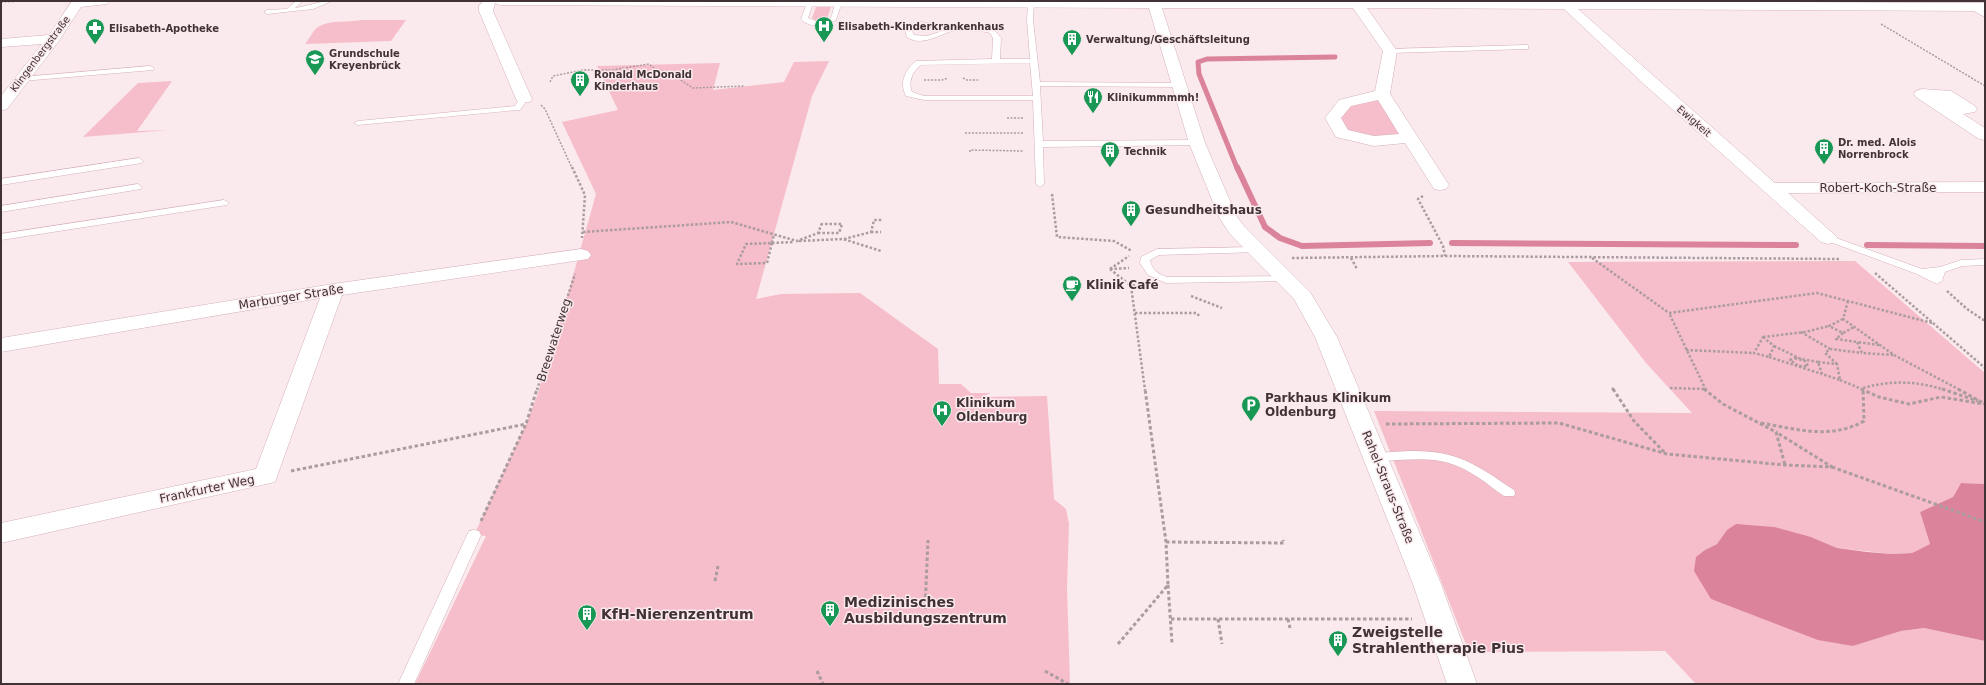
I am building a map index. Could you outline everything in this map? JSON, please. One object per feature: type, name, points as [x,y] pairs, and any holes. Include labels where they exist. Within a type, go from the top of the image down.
[{"type":"street","points":[[78,2],[102,1]]},
{"type":"street","points":[[490,1],[486,6],[486,11],[524,99]]},
{"type":"street","points":[[500,1],[1356,4],[1565,3],[1852,7],[1985,7]]},
{"type":"street","name":"Klingenbergstraße","points":[[1,106],[53,39],[78,2]]},
{"type":"street","name":"Rahel-Straus-Straße","points":[[1154,3],[1198,143],[1228,217],[1237,230],[1303,296],[1326,337],[1364,425],[1440,619],[1462,684]]},
{"type":"street","name":"Ewigkeit","points":[[1565,3],[1644,77],[1828,238]]},
{"type":"street","points":[[1356,4],[1390,52],[1382,94],[1440,185]]},
{"type":"street","points":[[1,43],[53,39]]},
{"type":"street","points":[[1382,94],[1346,103],[1333,118],[1342,133],[1374,141],[1411,138]]},
{"type":"street","points":[[1946,109],[1985,135]]},
{"type":"street","name":"Robert-Koch-Straße","points":[[1771,188],[1985,187]]},
{"type":"street","name":"Marburger Straße","points":[[1,345],[333,290],[581,255]]},
{"type":"street","name":"Frankfurter Weg","points":[[1,533],[266,476],[333,290]]},
{"type":"lane","points":[[294,10],[290,8],[300,1]]},
{"type":"lane","points":[[267,12],[313,7],[329,1]]},
{"type":"lane","points":[[810,2],[804,19],[807,22],[816,24],[829,22],[834,19],[839,2]]},
{"type":"lane","points":[[1030,3],[1033,61],[1036,84],[1040,184]]},
{"type":"lane","points":[[1970,7],[1985,15]]},
{"type":"lane","points":[[952,29],[939,35],[921,38],[911,36],[908,31],[912,27],[928,24],[952,29],[992,31],[997,38],[996,61]]},
{"type":"lane","points":[[1390,52],[1525,47]]},
{"type":"lane","points":[[1033,61],[936,61],[919,64],[910,69],[906,86],[909,94],[930,99],[1036,98]]},
{"type":"lane","points":[[22,79],[150,68]]},
{"type":"lane","points":[[1036,84],[1180,85]]},
{"type":"lane","points":[[358,123],[517,108],[524,99]]},
{"type":"lane","points":[[1039,148],[1198,143]]},
{"type":"lane","points":[[1,182],[139,161]]},
{"type":"lane","points":[[1,209],[138,187]]},
{"type":"lane","points":[[1,237],[224,203]]},
{"type":"lane","points":[[1828,238],[1921,272],[1937,281],[1941,270]]},
{"type":"lane","points":[[1260,254],[1158,252],[1145,259],[1145,264],[1149,271],[1157,277],[1166,280],[1287,279]]},
{"type":"lane","points":[[1921,272],[1941,270],[1961,263],[1985,262]]},
{"type":"lane","points":[[1376,457],[1434,456],[1461,462],[1509,493]]},
{"type":"lane","points":[[406,684],[474,535]]},
{"type":"path","points":[[1,2],[23,1]]},
{"type":"path","points":[[1852,7],[1985,86]]},
{"type":"path","points":[[930,99],[936,61]]},
{"type":"path","points":[[976,98],[979,61]]},
{"type":"path","points":[[550,82],[553,76],[576,71],[612,70],[649,64],[656,69],[670,73],[692,88],[745,86]]},
{"type":"path","points":[[908,80],[942,80],[951,77]]},
{"type":"path","points":[[960,78],[967,80],[978,80]]},
{"type":"path","name":"Breewaterweg","points":[[474,535],[526,424],[537,396],[581,255],[585,195],[545,109],[540,104],[524,99]]},
{"type":"path","points":[[965,133],[1038,133]]},
{"type":"path","points":[[970,152],[970,150],[1039,148]]},
{"type":"path","points":[[1440,185],[1418,199],[1443,246],[1444,256]]},
{"type":"path","points":[[1053,205],[1057,237],[1114,241],[1134,252],[1110,269],[1131,286],[1166,542],[1172,643]]},
{"type":"path","points":[[871,232],[874,220],[883,220]]},
{"type":"path","points":[[583,232],[731,222],[797,242],[818,233],[839,233],[842,224],[822,223],[818,233]]},
{"type":"path","points":[[774,234],[772,243],[767,263],[737,264],[746,244],[772,243],[797,242],[843,239],[871,232],[881,232]]},
{"type":"path","points":[[843,239],[881,251]]},
{"type":"path","points":[[1260,254],[1352,258],[1444,256],[1846,259]]},
{"type":"path","points":[[1352,258],[1357,269]]},
{"type":"path","points":[[1592,258],[1669,313],[1704,388],[1723,404],[1776,432],[1832,467],[1985,522]]},
{"type":"path","points":[[1871,269],[1985,368]]},
{"type":"path","points":[[1131,286],[1157,277]]},
{"type":"path","points":[[1937,281],[1967,309],[1985,321]]},
{"type":"path","points":[[1669,313],[1817,293],[1932,323]]},
{"type":"path","points":[[1763,337],[1800,331],[1815,331],[1829,326],[1843,319],[1848,301]]},
{"type":"path","points":[[1135,313],[1197,313],[1199,316]]},
{"type":"path","points":[[1843,319],[1894,356],[1985,404]]},
{"type":"path","points":[[1829,326],[1843,333]]},
{"type":"path","points":[[1854,327],[1836,339],[1879,345]]},
{"type":"path","points":[[1800,331],[1830,349],[1894,356]]},
{"type":"path","points":[[1754,353],[1763,337]]},
{"type":"path","points":[[1763,337],[1774,346],[1802,359],[1808,366],[1798,366],[1790,360],[1795,358],[1802,359],[1818,362],[1837,364]]},
{"type":"path","points":[[1857,342],[1862,353]]},
{"type":"path","points":[[1769,357],[1774,346]]},
{"type":"path","points":[[1830,349],[1825,353],[1837,364],[1840,380]]},
{"type":"path","points":[[1686,350],[1754,353],[1840,380],[1863,388],[1879,397],[1896,402],[1909,404],[1941,397],[1985,404]]},
{"type":"path","points":[[1818,362],[1822,374]]},
{"type":"path","points":[[1863,388],[1880,382],[1909,381],[1926,384],[1985,404]]},
{"type":"path","points":[[1612,388],[1634,421],[1667,454]]},
{"type":"path","points":[[1670,388],[1704,388]]},
{"type":"path","points":[[1759,423],[1833,434],[1846,431],[1864,421],[1863,388]]},
{"type":"path","points":[[1364,425],[1559,423],[1667,454],[1785,465],[1832,467]]},
{"type":"path","points":[[266,476],[526,424]]},
{"type":"path","points":[[1776,432],[1785,465]]},
{"type":"path","points":[[926,609],[928,540]]},
{"type":"path","points":[[1166,542],[1284,543],[1283,540]]},
{"type":"path","points":[[715,581],[718,566]]},
{"type":"path","points":[[1118,644],[1168,585]]},
{"type":"path","points":[[1171,619],[1440,619]]},
{"type":"path","points":[[1218,619],[1222,644]]},
{"type":"path","points":[[1288,619],[1290,628]]},
{"type":"path","points":[[817,671],[823,684]]},
{"type":"path","points":[[1045,671],[1068,684]]},
{"type":"shaded area","points":[[816,7],[831,7],[827,19],[814,20],[812,18]]},
{"type":"shaded area","points":[[362,20],[406,20],[391,41],[305,44],[318,27],[334,22]]},
{"type":"shaded area","points":[[829,61],[812,96],[756,299],[781,294],[860,293],[938,349],[939,384],[961,384],[971,393],[991,393],[981,397],[1047,396],[1054,499],[1066,509],[1069,524],[1067,588],[1070,684],[415,684],[486,536],[474,535],[526,424],[537,396],[558,329],[596,194],[562,122],[618,110],[597,66],[720,63],[713,90],[784,82],[794,62]]},
{"type":"shaded area","points":[[172,81],[137,131],[169,130],[83,137],[138,83]]},
{"type":"shaded area","points":[[1382,94],[1411,138],[1374,141],[1342,133],[1333,118],[1345,103]]},
{"type":"shaded area","points":[[1855,261],[1985,373],[1985,484],[1961,483],[1953,497],[1920,512],[1930,544],[1912,553],[1892,554],[1837,548],[1811,537],[1727,531],[1717,544],[1705,550],[1711,599],[1788,628],[1853,646],[1901,631],[1924,628],[1985,641],[1985,684],[1696,684],[1665,651],[1469,652],[1374,411],[1692,413],[1646,363],[1568,262]]},
{"type":"shaded area","points":[[1961,483],[1985,484],[1985,641],[1924,628],[1901,631],[1853,646],[1818,640],[1711,599],[1694,571],[1696,557],[1705,550],[1717,544],[1727,530],[1736,524],[1774,527],[1811,537],[1837,548],[1892,554],[1912,553],[1930,544],[1920,512],[1953,497]]},
{"type":"waterway","points":[[1237,168],[1199,74],[1198,62],[1207,59],[1335,57]]},
{"type":"waterway","points":[[1237,167],[1265,227],[1280,238],[1302,246],[1430,243]]},
{"type":"waterway","points":[[1452,243],[1796,245]]},
{"type":"waterway","points":[[1867,245],[1985,246]]},
{"type":"place","name":"Elisabeth-Kinderkrankenhaus","points":[[824,43]]},
{"type":"place","name":"Elisabeth-Apotheke","points":[[95,45]]},
{"type":"place","name":"Verwaltung/Geschäftsleitung","points":[[1072,56]]},
{"type":"place","name":"Grundschule Kreyenbrück","points":[[315,76]]},
{"type":"place","name":"Ronald McDonald Kinderhaus","points":[[580,97]]},
{"type":"place","name":"Klinikummmmh!","points":[[1093,114]]},
{"type":"place","name":"Dr. med. Alois Norrenbrock","points":[[1824,165]]},
{"type":"place","name":"Technik","points":[[1110,168]]},
{"type":"place","name":"Gesundheitshaus","points":[[1131,227]]},
{"type":"place","name":"Klinik Café","points":[[1072,302]]},
{"type":"place","name":"Parkhaus Klinikum Oldenburg","points":[[1251,422]]},
{"type":"place","name":"Klinikum Oldenburg","points":[[942,427]]},
{"type":"place","name":"Medizinisches Ausbildungszentrum","points":[[830,627]]},
{"type":"place","name":"KfH-Nierenzentrum","points":[[587,631]]},
{"type":"place","name":"Zweigstelle Strahlentherapie Pius","points":[[1338,657]]}]
